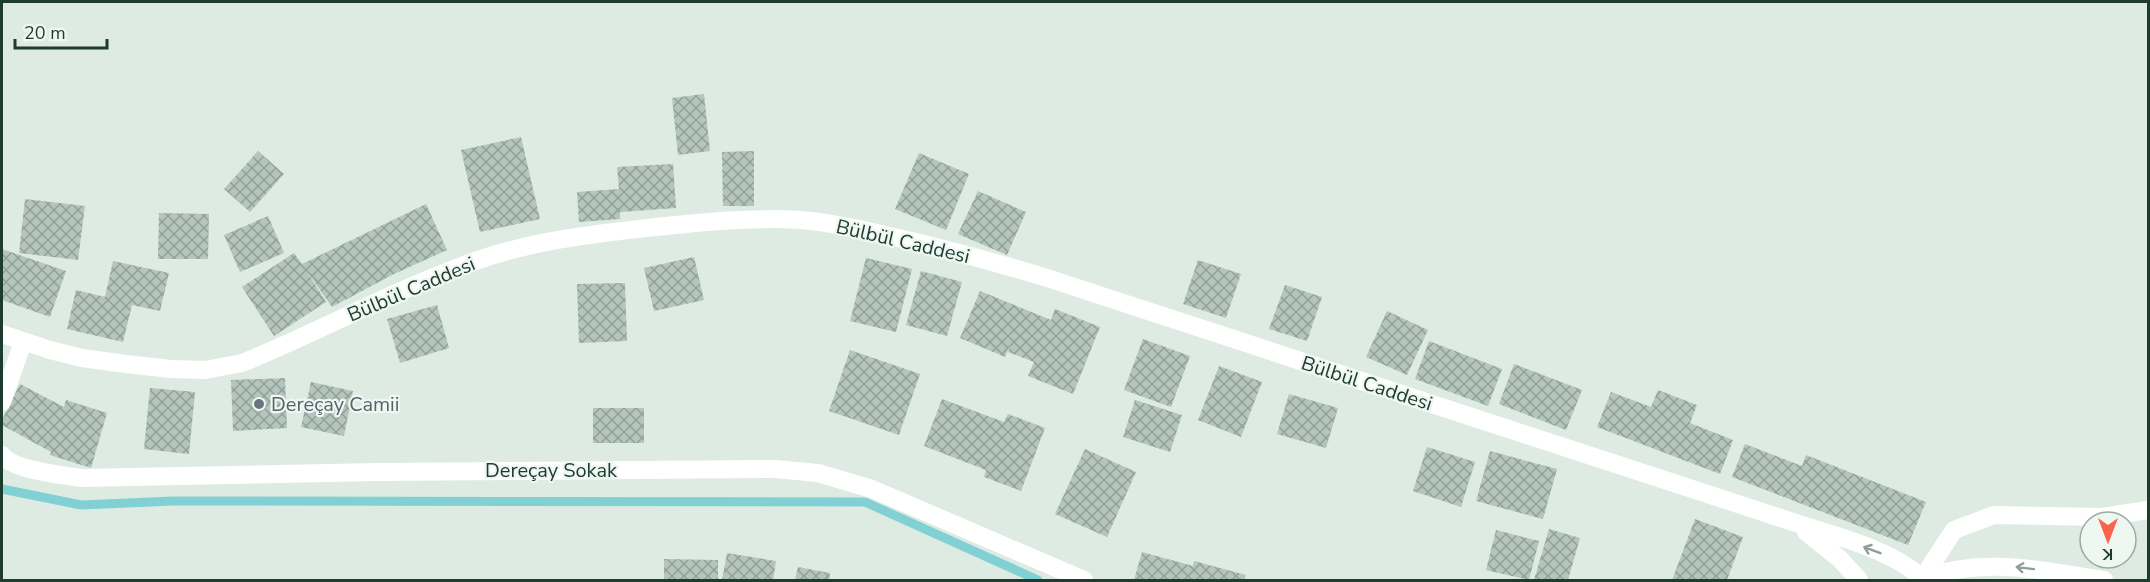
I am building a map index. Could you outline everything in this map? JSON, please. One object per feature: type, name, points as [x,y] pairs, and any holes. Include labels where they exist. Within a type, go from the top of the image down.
[{"type":"street","name":"Bülbül Caddesi","points":[[2,334],[82,358],[171,369],[206,370],[242,363],[469,263],[511,250],[589,236],[708,222],[761,219],[801,220],[850,227],[967,254],[1047,278],[1793,522],[1878,552],[1911,569],[1921,580]]},
{"type":"street","points":[[2,402],[23,342]]},
{"type":"street","name":"Dereçay Sokak","points":[[2,455],[6,461],[48,473],[81,478],[366,472],[775,469],[818,473],[872,489],[1084,580]]},
{"type":"street","points":[[1921,580],[1954,530],[1994,515],[2102,517],[2148,510]]},
{"type":"street","name":"Bülbül Caddesi","points":[[1793,522],[1840,560],[1859,580]]},
{"type":"street","points":[[1921,580],[1955,571],[2001,566],[2104,580]]},
{"type":"street","points":[[1955,571],[1982,580]]},
{"type":"building","points":[[704,94],[710,151],[678,155],[672,98]]},
{"type":"building","points":[[521,137],[540,219],[480,232],[461,150]]},
{"type":"building","points":[[258,151],[284,174],[250,212],[224,189]]},
{"type":"building","points":[[754,151],[754,206],[723,206],[722,152]]},
{"type":"building","points":[[919,153],[969,174],[946,230],[895,209]]},
{"type":"building","points":[[673,164],[676,208],[620,212],[620,219],[579,222],[577,192],[619,189],[617,167]]},
{"type":"building","points":[[978,191],[1026,212],[1007,255],[958,234]]},
{"type":"building","points":[[25,199],[85,206],[78,260],[19,253]]},
{"type":"building","points":[[426,204],[447,250],[394,274],[332,307],[306,270],[326,302],[274,336],[242,287],[294,253],[302,264]]},
{"type":"building","points":[[159,213],[209,214],[208,259],[158,259]]},
{"type":"building","points":[[268,216],[284,253],[240,272],[224,235]]},
{"type":"building","points":[[2,249],[66,271],[50,317],[2,300]]},
{"type":"building","points":[[694,257],[704,300],[654,311],[644,268]]},
{"type":"building","points":[[866,258],[912,269],[896,332],[850,321]]},
{"type":"building","points":[[1198,260],[1241,274],[1226,318],[1183,304]]},
{"type":"building","points":[[113,261],[169,273],[160,311],[132,305],[123,342],[67,329],[76,290],[105,297]]},
{"type":"building","points":[[921,271],[962,282],[947,336],[906,325]]},
{"type":"building","points":[[625,283],[627,341],[579,343],[577,284]]},
{"type":"building","points":[[1285,285],[1322,297],[1307,341],[1269,329]]},
{"type":"building","points":[[980,291],[1051,320],[1055,309],[1100,327],[1073,394],[1028,376],[1034,362],[1008,352],[1010,345],[1005,357],[960,338]]},
{"type":"building","points":[[437,305],[449,348],[400,363],[387,319]]},
{"type":"building","points":[[1387,311],[1428,330],[1407,375],[1366,357]]},
{"type":"building","points":[[1143,339],[1190,356],[1171,407],[1124,390]]},
{"type":"building","points":[[1429,341],[1502,369],[1488,406],[1415,379]]},
{"type":"building","points":[[850,350],[920,374],[899,435],[829,411]]},
{"type":"building","points":[[1514,364],[1582,390],[1566,430],[1499,404]]},
{"type":"building","points":[[1219,366],[1262,382],[1241,437],[1198,420]]},
{"type":"building","name":"Dereçay Camii","points":[[285,378],[287,428],[233,431],[231,380]]},
{"type":"building","points":[[311,382],[353,391],[344,436],[301,427]]},
{"type":"building","points":[[20,384],[64,407],[66,400],[107,413],[91,468],[50,455],[51,452],[2,425],[2,420]]},
{"type":"building","points":[[150,388],[195,392],[189,454],[144,449]]},
{"type":"building","points":[[1658,390],[1697,405],[1690,423],[1733,440],[1720,474],[1597,427],[1611,392],[1651,407]]},
{"type":"building","points":[[1289,394],[1338,408],[1326,448],[1277,434]]},
{"type":"building","points":[[942,399],[1004,422],[1008,414],[1045,428],[1021,491],[984,477],[986,470],[924,446]]},
{"type":"building","points":[[1135,400],[1182,415],[1170,452],[1123,437]]},
{"type":"building","points":[[593,408],[644,408],[644,443],[593,443]]},
{"type":"building","points":[[1745,444],[1802,466],[1806,455],[1926,502],[1908,545],[1732,477]]},
{"type":"building","points":[[1427,447],[1475,462],[1461,507],[1413,491]]},
{"type":"building","points":[[1085,449],[1136,472],[1107,537],[1055,514]]},
{"type":"building","points":[[1490,451],[1557,469],[1543,519],[1476,501]]},
{"type":"building","points":[[1695,519],[1743,537],[1727,580],[1672,580]]},
{"type":"building","points":[[1549,529],[1580,538],[1568,580],[1534,580]]},
{"type":"building","points":[[1496,530],[1539,541],[1529,580],[1486,570]]},
{"type":"building","points":[[1142,552],[1193,566],[1194,561],[1246,575],[1244,580],[1134,580]]},
{"type":"building","points":[[727,553],[776,561],[773,580],[722,580]]},
{"type":"building","points":[[664,559],[718,560],[718,580],[664,580]]},
{"type":"building","points":[[798,567],[830,573],[829,580],[795,580]]},
{"type":"waterway","points":[[2,489],[81,505],[173,501],[865,502],[1038,580]]},
{"type":"place","name":"Dereçay Camii","points":[[259,404]]}]
